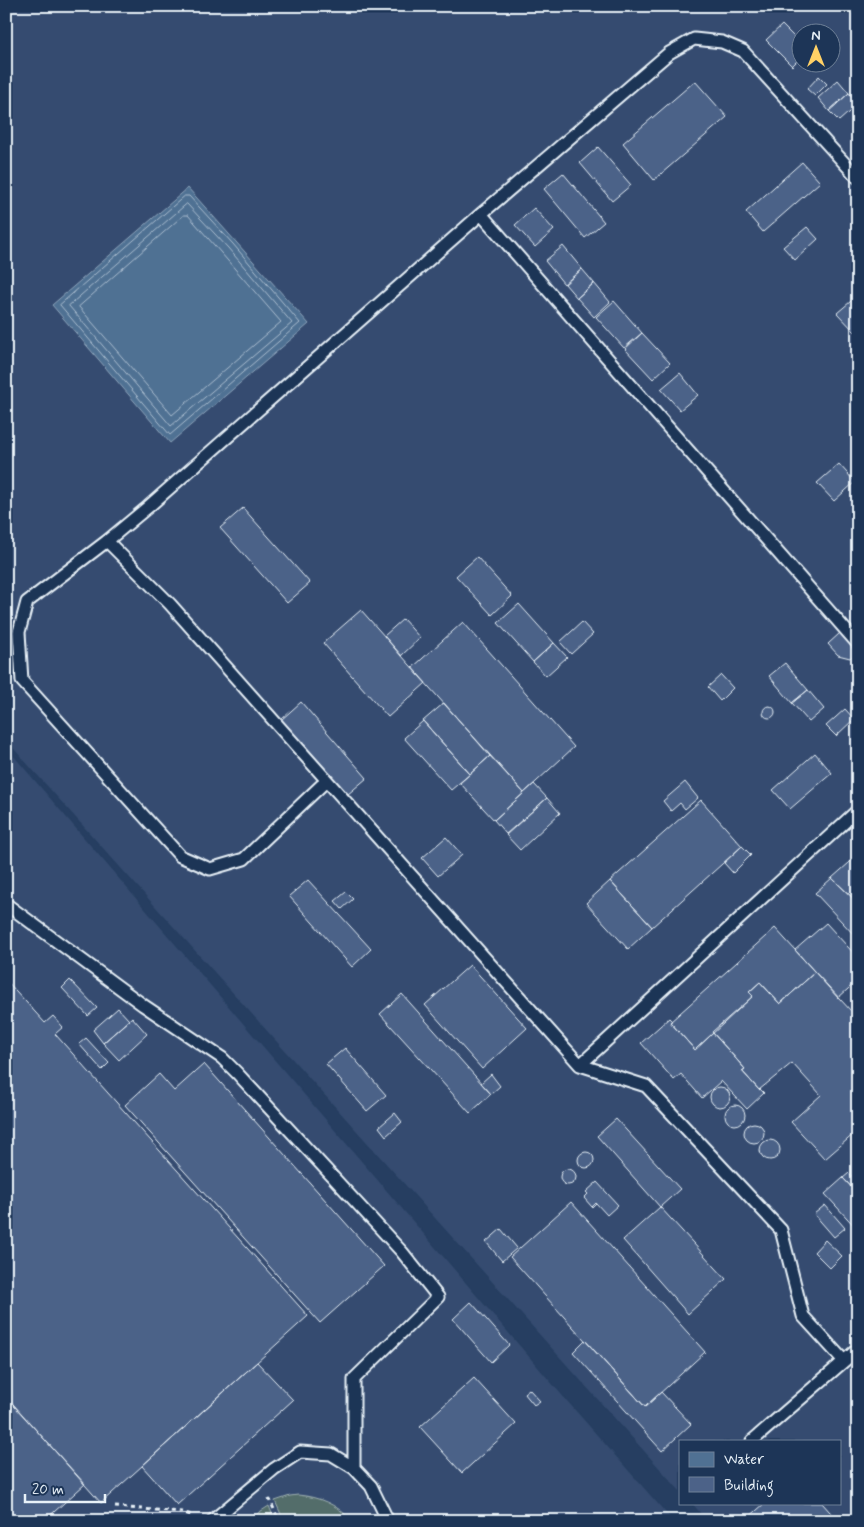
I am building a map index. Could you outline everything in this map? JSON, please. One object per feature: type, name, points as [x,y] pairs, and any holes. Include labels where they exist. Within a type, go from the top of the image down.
[{"type":"lane","points":[[326,781],[244,859],[210,868],[180,856],[22,681],[19,632],[27,602],[156,501],[481,214],[669,53],[694,39],[722,42],[743,51],[858,178]]},
{"type":"lane","points":[[481,214],[858,644]]},
{"type":"lane","points":[[106,541],[170,604],[580,1065],[646,1086],[781,1230],[803,1316],[844,1361]]},
{"type":"lane","points":[[580,1065],[858,810]]},
{"type":"lane","points":[[6,904],[143,1005],[222,1058],[402,1252],[438,1297],[354,1379],[354,1468]]},
{"type":"lane","points":[[753,1440],[858,1349]]},
{"type":"lane","points":[[212,1521],[274,1469],[300,1452],[330,1454],[354,1468],[372,1486],[388,1521]]},
{"type":"path","points":[[264,1504],[270,1500],[279,1521]]},
{"type":"path","points":[[115,1507],[182,1512],[197,1516]]},
{"type":"shaded area","points":[[6,6],[858,6],[858,1521],[707,1521],[693,1504],[842,1504],[842,1440],[679,1440],[679,1490],[6,740]]},
{"type":"shaded area","points":[[6,747],[567,1401],[673,1521],[6,1521]]},
{"type":"green space","points":[[298,1495],[313,1497],[327,1502],[339,1509],[350,1519],[284,1521],[275,1501]]},
{"type":"green space","points":[[269,1506],[275,1521],[251,1521],[258,1513]]},
{"type":"water","points":[[188,188],[309,324],[170,443],[52,305]]},
{"type":"building","points":[[782,25],[792,35],[792,66],[766,40]]},
{"type":"building","points":[[819,76],[827,84],[815,96],[807,89]]},
{"type":"building","points":[[838,80],[849,93],[829,111],[818,98]]},
{"type":"building","points":[[695,81],[727,117],[654,180],[623,143]]},
{"type":"building","points":[[849,93],[858,104],[839,121],[829,111]]},
{"type":"building","points":[[598,147],[631,185],[612,201],[580,163]]},
{"type":"building","points":[[802,162],[820,182],[763,232],[746,212]]},
{"type":"building","points":[[563,173],[604,222],[585,238],[544,189]]},
{"type":"building","points":[[534,208],[554,230],[535,247],[515,225]]},
{"type":"building","points":[[807,227],[818,239],[795,260],[783,247]]},
{"type":"building","points":[[563,246],[582,269],[564,284],[545,261]]},
{"type":"building","points":[[582,269],[594,283],[577,298],[565,284]]},
{"type":"building","points":[[594,283],[610,302],[594,317],[577,298]]},
{"type":"building","points":[[857,296],[858,330],[855,332],[837,313]]},
{"type":"building","points":[[614,301],[642,333],[624,348],[596,317]]},
{"type":"building","points":[[642,333],[670,363],[653,379],[625,349]]},
{"type":"building","points":[[680,373],[698,395],[680,410],[661,389]]},
{"type":"building","points":[[839,464],[855,482],[834,501],[817,483]]},
{"type":"building","points":[[243,508],[310,583],[287,603],[220,528]]},
{"type":"building","points":[[477,557],[512,596],[492,615],[456,576]]},
{"type":"building","points":[[519,604],[554,643],[533,662],[498,623]]},
{"type":"building","points":[[361,610],[426,683],[388,717],[323,643]]},
{"type":"building","points":[[403,619],[420,638],[401,656],[384,636]]},
{"type":"building","points":[[463,622],[574,747],[524,793],[412,668]]},
{"type":"building","points":[[582,622],[593,634],[571,654],[560,642]]},
{"type":"building","points":[[840,633],[857,652],[850,658],[838,655],[828,644]]},
{"type":"building","points":[[554,643],[567,657],[546,676],[533,662]]},
{"type":"building","points":[[785,663],[808,690],[792,703],[769,676]]},
{"type":"building","points":[[721,675],[733,688],[720,701],[708,687]]},
{"type":"building","points":[[808,690],[824,709],[809,722],[792,703]]},
{"type":"building","points":[[301,702],[367,778],[347,795],[281,720]]},
{"type":"building","points":[[444,703],[490,756],[470,774],[423,721]]},
{"type":"building","points":[[767,706],[771,706],[775,712],[771,718],[767,718],[763,714],[763,710]]},
{"type":"building","points":[[845,709],[854,719],[836,736],[826,726]]},
{"type":"building","points":[[423,721],[470,774],[451,790],[404,738]]},
{"type":"building","points":[[815,753],[832,773],[790,809],[773,790]]},
{"type":"building","points":[[490,756],[524,793],[494,820],[460,783]]},
{"type":"building","points":[[6,767],[10,775],[10,784],[6,793]]},
{"type":"building","points":[[685,782],[698,798],[685,809],[680,803],[671,811],[663,801]]},
{"type":"building","points":[[534,784],[547,798],[506,834],[494,820]]},
{"type":"building","points":[[547,798],[560,813],[520,850],[506,835]]},
{"type":"building","points":[[701,800],[742,846],[652,927],[610,881]]},
{"type":"building","points":[[446,837],[462,855],[438,876],[422,858]]},
{"type":"building","points":[[742,846],[751,855],[733,873],[724,863]]},
{"type":"building","points":[[858,855],[858,903],[832,878]]},
{"type":"building","points":[[832,878],[858,903],[858,935],[856,937],[815,893]]},
{"type":"building","points":[[308,880],[371,949],[352,967],[289,896]]},
{"type":"building","points":[[610,881],[652,927],[628,949],[586,903]]},
{"type":"building","points":[[346,892],[353,899],[342,909],[335,901]]},
{"type":"building","points":[[826,923],[858,958],[858,980],[838,998],[795,950]]},
{"type":"building","points":[[775,928],[815,972],[780,1004],[760,982],[749,992],[753,996],[695,1050],[670,1022]]},
{"type":"building","points":[[470,965],[527,1028],[482,1069],[425,1005]]},
{"type":"building","points":[[815,972],[852,1012],[858,1007],[858,1136],[855,1133],[825,1159],[791,1122],[821,1095],[792,1063],[759,1090],[742,1071],[745,1069],[712,1032],[753,996],[749,992],[760,982],[780,1004]]},
{"type":"building","points":[[6,980],[45,1023],[53,1016],[63,1027],[55,1034],[308,1316],[101,1503],[6,1396]]},
{"type":"building","points":[[70,980],[97,1008],[88,1016],[62,988]]},
{"type":"building","points":[[402,994],[491,1094],[470,1113],[380,1014]]},
{"type":"building","points":[[118,1008],[129,1020],[103,1043],[93,1030]]},
{"type":"building","points":[[132,1017],[147,1034],[119,1060],[103,1043]]},
{"type":"building","points":[[669,1018],[672,1021],[670,1022],[695,1050],[713,1033],[745,1069],[742,1071],[764,1093],[747,1109],[721,1081],[702,1098],[681,1074],[674,1080],[641,1043]]},
{"type":"building","points":[[86,1038],[109,1063],[102,1070],[79,1044]]},
{"type":"building","points":[[345,1048],[386,1095],[367,1111],[326,1064]]},
{"type":"building","points":[[204,1064],[384,1266],[320,1323],[125,1105],[159,1074],[174,1091]]},
{"type":"building","points":[[491,1074],[500,1086],[491,1094],[481,1083]]},
{"type":"building","points":[[720,1087],[727,1090],[730,1097],[727,1104],[720,1107],[713,1104],[710,1097],[713,1090]]},
{"type":"building","points":[[735,1105],[742,1108],[745,1115],[742,1122],[735,1125],[728,1122],[725,1115],[728,1108]]},
{"type":"building","points":[[395,1113],[402,1122],[386,1136],[379,1127]]},
{"type":"building","points":[[616,1119],[680,1189],[660,1207],[597,1136]]},
{"type":"building","points":[[754,1123],[761,1126],[764,1133],[761,1140],[754,1143],[747,1140],[744,1133],[747,1126]]},
{"type":"building","points":[[770,1140],[777,1143],[780,1150],[777,1157],[770,1160],[763,1157],[760,1150],[763,1143]]},
{"type":"building","points":[[583,1152],[589,1152],[594,1157],[592,1166],[583,1168],[578,1163],[578,1157]]},
{"type":"building","points":[[565,1169],[571,1169],[576,1174],[574,1183],[565,1185],[560,1180],[560,1174]]},
{"type":"building","points":[[849,1173],[858,1183],[858,1194],[843,1178]]},
{"type":"building","points":[[843,1178],[858,1194],[858,1230],[825,1194]]},
{"type":"building","points":[[597,1182],[618,1205],[607,1215],[596,1203],[592,1207],[584,1198],[588,1194],[586,1192]]},
{"type":"building","points":[[571,1202],[705,1352],[645,1407],[510,1257]]},
{"type":"building","points":[[825,1205],[845,1228],[834,1237],[814,1214]]},
{"type":"building","points":[[660,1207],[726,1279],[688,1314],[623,1240]]},
{"type":"building","points":[[501,1229],[517,1248],[502,1261],[486,1242]]},
{"type":"building","points":[[825,1240],[842,1256],[830,1268],[814,1252]]},
{"type":"building","points":[[471,1302],[509,1345],[491,1362],[453,1319]]},
{"type":"building","points":[[585,1340],[645,1407],[661,1392],[691,1424],[662,1451],[573,1352]]},
{"type":"building","points":[[257,1362],[293,1400],[177,1505],[142,1466]]},
{"type":"building","points":[[474,1378],[516,1424],[462,1473],[420,1427]]},
{"type":"building","points":[[529,1389],[540,1401],[534,1405],[524,1393]]},
{"type":"building","points":[[6,1397],[85,1484],[44,1521],[6,1521]]},
{"type":"building","points":[[764,1504],[823,1504],[838,1521],[749,1521],[747,1519]]}]
